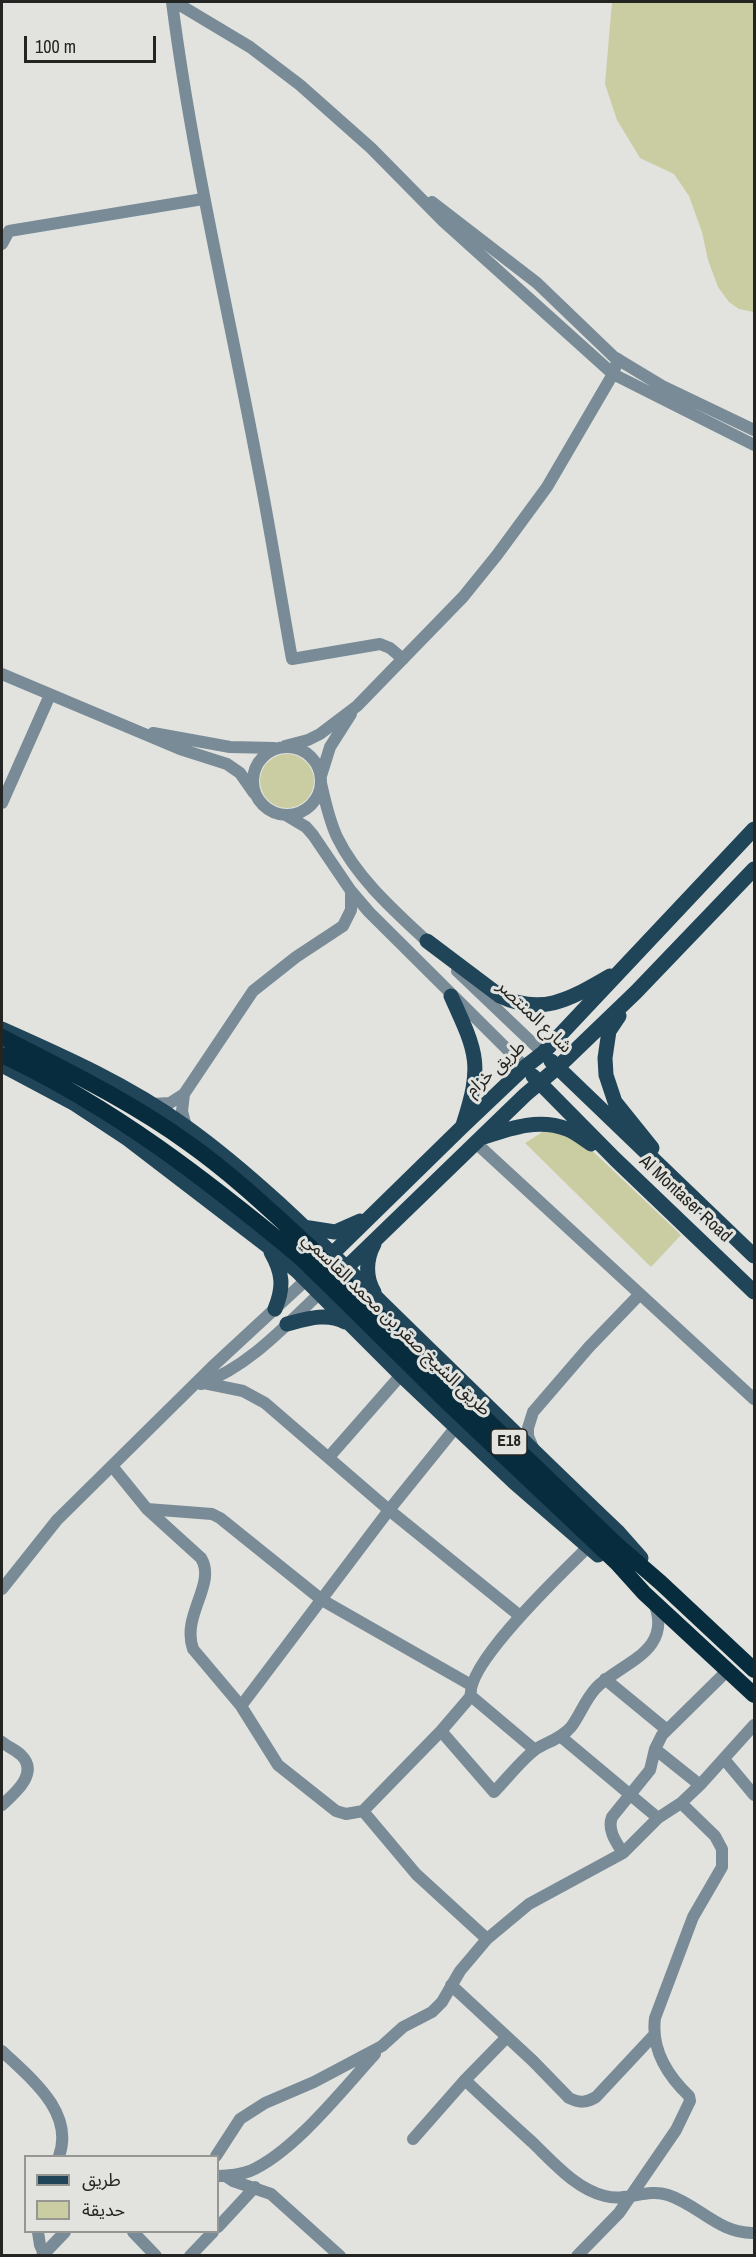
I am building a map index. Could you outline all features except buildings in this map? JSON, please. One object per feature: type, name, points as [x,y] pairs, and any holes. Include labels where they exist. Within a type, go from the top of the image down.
[{"type":"highway","name":"طريق الشيخ صقر بن محمد القاسمي","points":[[2,1037],[109,1093],[186,1142],[258,1200],[355,1301],[754,1670]]},
{"type":"highway","name":"طريق الشيخ صقر بن محمد القاسمي","points":[[2,1055],[42,1074],[147,1137],[306,1252]]},
{"type":"highway","name":"طريق الشيخ صقر بن محمد القاسمي","points":[[355,1301],[449,1404],[617,1563],[649,1598],[754,1695]]},
{"type":"main road","name":"طريق خزام","points":[[306,1280],[462,1127],[525,1067],[543,1053],[750,834]]},
{"type":"main road","points":[[320,1293],[636,992],[754,868]]},
{"type":"main road","points":[[426,941],[500,996],[512,1002],[530,1005],[550,1005],[570,999],[624,969]]},
{"type":"main road","points":[[636,992],[609,1031],[605,1058],[606,1075],[615,1102],[683,1189]]},
{"type":"main road","points":[[451,996],[471,1040],[476,1057],[474,1086],[462,1127]]},
{"type":"main road","points":[[2,1029],[71,1059],[121,1085],[186,1127],[233,1164],[332,1254],[618,1532],[661,1582]]},
{"type":"main road","name":"شارع المنتصر","points":[[543,1053],[754,1256]]},
{"type":"main road","points":[[2,1065],[75,1104],[128,1139],[268,1247],[320,1293],[401,1375],[514,1482],[649,1598]]},
{"type":"main road","points":[[525,1067],[615,1159]]},
{"type":"main road","points":[[479,1140],[516,1126],[542,1123],[567,1129],[615,1159]]},
{"type":"main road","name":"Al Montaser Road","points":[[615,1159],[754,1292]]},
{"type":"main road","points":[[303,1227],[335,1232],[373,1213]]},
{"type":"main road","points":[[379,1300],[371,1287],[368,1264],[373,1245],[381,1233]]},
{"type":"main road","points":[[268,1247],[277,1262],[282,1283],[282,1293],[275,1309]]},
{"type":"main road","points":[[287,1324],[329,1317],[350,1325]]},
{"type":"street","points":[[174,2],[250,47],[300,85],[410,185],[443,221],[613,374],[754,445]]},
{"type":"street","points":[[174,2],[181,73],[203,199],[258,462],[292,659],[380,644],[403,658]]},
{"type":"street","points":[[410,185],[537,283],[618,359],[662,386],[754,430]]},
{"type":"street","points":[[2,244],[9,231],[203,199]]},
{"type":"street","points":[[254,793],[253,772],[265,754],[320,734],[357,706],[463,597],[547,487],[613,374],[618,359]]},
{"type":"street","points":[[2,674],[180,749],[227,764],[240,773],[266,809],[286,815],[306,827],[351,891],[369,912],[525,1067]]},
{"type":"street","points":[[2,803],[50,694]]},
{"type":"street","points":[[286,815],[297,814],[307,809],[315,801],[330,747],[357,706]]},
{"type":"street","points":[[129,728],[230,747],[296,747],[314,759],[320,769],[321,780]]},
{"type":"street","name":"شارع المنتصر","points":[[321,780],[329,817],[337,836],[360,875],[543,1053]]},
{"type":"street","points":[[750,834],[754,823]]},
{"type":"street","points":[[152,1104],[170,1103],[184,1094],[253,991],[287,964],[343,926],[351,910],[351,891]]},
{"type":"street","points":[[184,1094],[182,1111],[186,1127]]},
{"type":"street","points":[[479,1140],[754,1399]]},
{"type":"street","points":[[2,1589],[57,1520],[199,1384],[212,1367],[306,1280]]},
{"type":"street","points":[[199,1384],[243,1361],[320,1293]]},
{"type":"street","points":[[534,1452],[528,1436],[533,1412],[589,1347],[640,1294]]},
{"type":"street","points":[[330,1457],[401,1375]]},
{"type":"street","points":[[199,1384],[243,1391],[258,1398],[520,1616]]},
{"type":"street","points":[[241,1706],[456,1427]]},
{"type":"street","points":[[112,1466],[147,1509],[201,1558],[205,1565],[206,1576],[189,1627],[189,1638],[193,1649],[241,1706],[284,1772],[342,1814],[363,1811],[441,1731],[471,1691],[476,1674],[520,1616],[588,1547]]},
{"type":"street","points":[[147,1509],[212,1514],[322,1600],[471,1691],[534,1750]]},
{"type":"street","points":[[441,1731],[494,1792],[534,1750],[570,1728],[594,1690],[605,1679],[638,1660],[657,1631],[658,1616],[649,1598]]},
{"type":"street","points":[[657,1631],[670,1627],[681,1627]]},
{"type":"street","points":[[623,1853],[611,1831],[612,1817],[650,1770],[655,1749],[667,1730],[728,1670]]},
{"type":"street","points":[[605,1679],[667,1730]]},
{"type":"street","points":[[222,2176],[252,2170],[288,2145],[332,2103],[382,2046],[403,2027],[438,2007],[460,1971],[487,1939],[529,1904],[623,1853],[658,1818],[681,1803],[700,1785],[754,1725]]},
{"type":"street","points":[[560,1736],[658,1818]]},
{"type":"street","points":[[2,1742],[21,1755],[28,1767],[25,1781],[2,1806]]},
{"type":"street","points":[[655,1749],[700,1785]]},
{"type":"street","points":[[724,1759],[754,1795]]},
{"type":"street","points":[[577,2256],[603,2230],[632,2195],[676,2130],[690,2101],[689,2096],[666,2070],[657,2050],[654,2035],[657,2010],[693,1917],[722,1867],[722,1849],[715,1836],[681,1803]]},
{"type":"street","points":[[363,1811],[416,1874],[487,1939]]},
{"type":"street","points":[[452,1985],[569,2098],[582,2102],[596,2097],[654,2035]]},
{"type":"street","points":[[413,2139],[507,2037]]},
{"type":"street","points":[[217,2155],[240,2120],[265,2103],[314,2082],[382,2046]]},
{"type":"street","points":[[2,2051],[42,2091],[54,2108],[61,2125],[59,2155]]},
{"type":"street","points":[[465,2080],[573,2180],[595,2193],[619,2198],[646,2193],[668,2195],[721,2226],[741,2233],[754,2233]]},
{"type":"street","points":[[222,2176],[255,2187],[275,2197],[340,2256]]},
{"type":"street","points":[[219,2226],[255,2187]]},
{"type":"street","points":[[38,2233],[44,2255]]},
{"type":"street","points":[[44,2255],[64,2233]]},
{"type":"street","points":[[134,2233],[156,2256]]},
{"type":"street","points":[[190,2256],[212,2233]]},
{"type":"green space","points":[[612,2],[754,2],[754,312],[739,309],[729,302],[718,287],[689,196],[674,174],[640,158],[617,120],[605,84]]},
{"type":"green space","points":[[282,754],[292,754],[302,758],[310,766],[314,781],[310,796],[302,804],[292,808],[282,808],[272,804],[264,796],[260,786],[260,776],[264,766],[272,758]]},
{"type":"green space","points":[[544,1131],[564,1132],[583,1142],[681,1235],[651,1267],[525,1143]]}]
